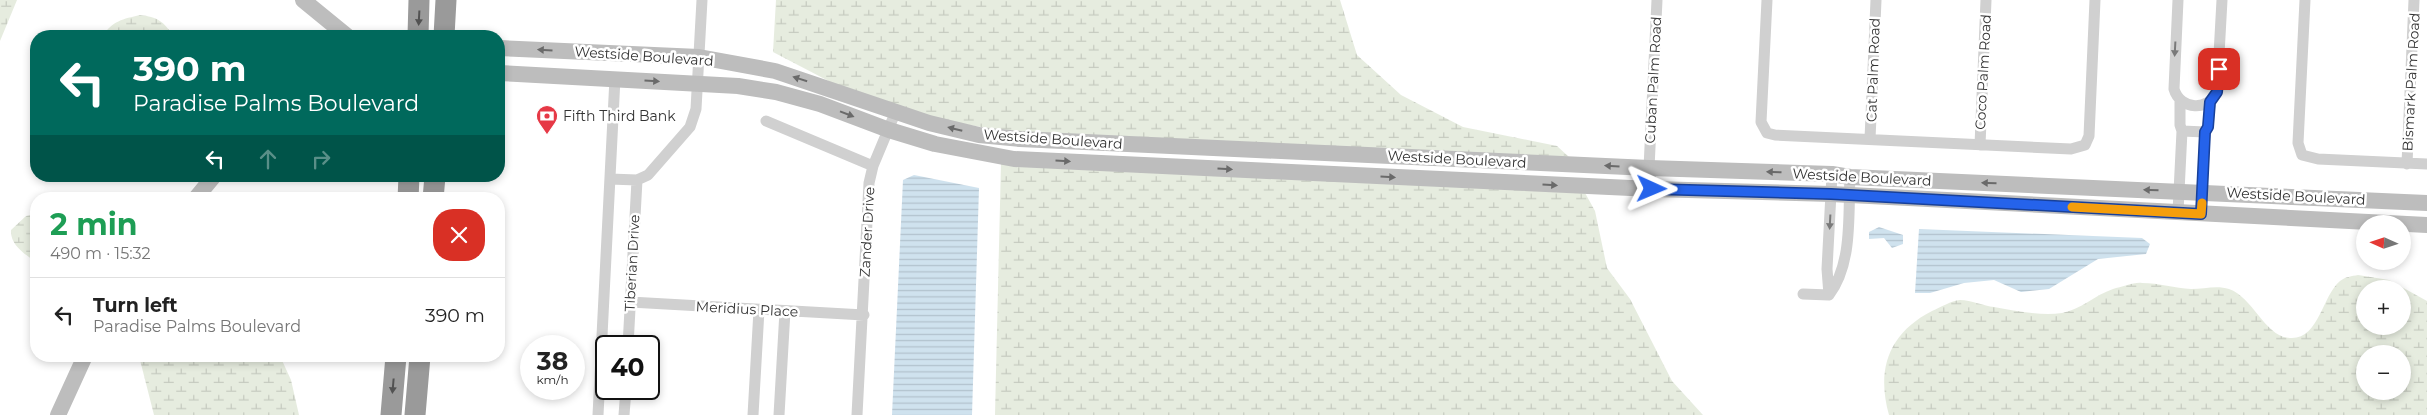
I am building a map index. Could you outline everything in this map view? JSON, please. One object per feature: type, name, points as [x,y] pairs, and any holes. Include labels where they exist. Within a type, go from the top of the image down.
[{"type":"highway","points":[[418,30],[420,0]]},
{"type":"highway","points":[[444,30],[446,0]]},
{"type":"highway","points":[[391,415],[395,362]]},
{"type":"highway","points":[[415,415],[419,362]]},
{"type":"street","points":[[303,0],[335,30]]},
{"type":"street","points":[[610,179],[637,180],[653,171],[690,127],[696,115],[702,0]]},
{"type":"street","name":"Cuban Palm Road","points":[[1652,189],[1649,168],[1657,0]]},
{"type":"street","points":[[1767,0],[1761,118],[1764,130],[1775,135],[2071,149],[2085,145],[2090,131],[2095,0]]},
{"type":"street","name":"Cat Palm Road","points":[[1870,139],[1876,0]]},
{"type":"street","name":"Coco Palm Road","points":[[1980,145],[1986,0]]},
{"type":"street","points":[[2178,0],[2173,84],[2175,94],[2180,102],[2180,125],[2182,131],[2178,212]]},
{"type":"street","points":[[2180,102],[2200,106],[2210,102],[2216,96],[2222,0]]},
{"type":"street","points":[[2305,0],[2298,142],[2302,155],[2318,159],[2427,164]]},
{"type":"street","name":"Bismark Palm Road","points":[[2407,164],[2414,0]]},
{"type":"street","name":"Westside Boulevard","points":[[505,48],[699,57],[775,71],[929,122],[979,135],[1020,139],[1649,168],[1832,174],[1850,177],[2427,203]]},
{"type":"street","name":"Westside Boulevard","points":[[505,73],[698,83],[738,86],[776,92],[820,104],[889,130],[935,144],[1014,159],[1652,189],[1831,194],[2427,225]]},
{"type":"street","points":[[598,415],[615,78]]},
{"type":"street","points":[[2201,214],[2205,132],[2208,127],[2210,102]]},
{"type":"street","name":"Zander Drive","points":[[857,415],[864,315],[869,182],[873,166],[896,111]]},
{"type":"street","points":[[766,121],[873,166]]},
{"type":"street","points":[[2182,131],[2205,132]]},
{"type":"street","points":[[1829,295],[1827,276],[1832,174]]},
{"type":"street","points":[[1829,295],[1840,275],[1846,242],[1850,177]]},
{"type":"street","name":"Tiberian Drive","points":[[628,335],[637,180]]},
{"type":"street","points":[[201,192],[209,182]]},
{"type":"street","points":[[1829,241],[1846,242]]},
{"type":"street","points":[[1803,294],[1829,295]]},
{"type":"street","name":"Meridius Place","points":[[630,302],[864,315]]},
{"type":"street","points":[[753,415],[759,310]]},
{"type":"street","points":[[780,415],[785,311]]},
{"type":"street","points":[[58,415],[81,362]]},
{"type":"street","points":[[624,415],[625,400]]},
{"type":"green space","points":[[0,0],[17,0],[0,41]]},
{"type":"green space","points":[[776,0],[1340,0],[1357,55],[1401,95],[1463,127],[1557,146],[1569,157],[1020,134],[931,118],[842,88],[773,52]]},
{"type":"green space","points":[[140,15],[151,17],[159,21],[168,30],[107,30],[123,19]]},
{"type":"green space","points":[[1001,162],[1584,191],[1595,211],[1607,268],[1630,299],[1672,381],[1703,415],[995,415]]},
{"type":"green space","points":[[30,215],[30,257],[16,245],[11,235],[11,230],[26,216]]},
{"type":"green space","points":[[2358,275],[2389,280],[2356,280],[2356,335],[2411,335],[2411,292],[2427,301],[2427,415],[1889,415],[1884,382],[1890,354],[1896,341],[1917,320],[1953,302],[1964,300],[2019,311],[2054,314],[2069,311],[2113,289],[2135,283],[2191,289],[2220,287],[2237,293],[2273,331],[2281,336],[2290,338],[2300,337],[2308,332],[2314,325],[2334,288],[2340,281]]},
{"type":"green space","points":[[141,362],[283,362],[291,380],[299,415],[154,415]]},
{"type":"water","points":[[914,175],[979,188],[972,415],[892,415],[903,180]]},
{"type":"water","points":[[1879,227],[1903,235],[1903,244],[1892,248],[1884,238],[1869,239],[1869,232]]},
{"type":"water","points":[[1919,229],[2142,238],[2150,244],[2146,254],[2098,259],[2049,289],[2021,292],[1994,280],[1964,283],[1930,293],[1915,293]]},
{"type":"slow traffic","points":[[2072,207],[2201,214],[2202,203]]},
{"type":"place","name":"Fifth Third Bank","points":[[547,135]]},
{"type":"route","points":[[1652,189],[1831,194],[2201,214],[2205,132],[2208,127],[2210,102],[2217,92],[2219,69]]}]
